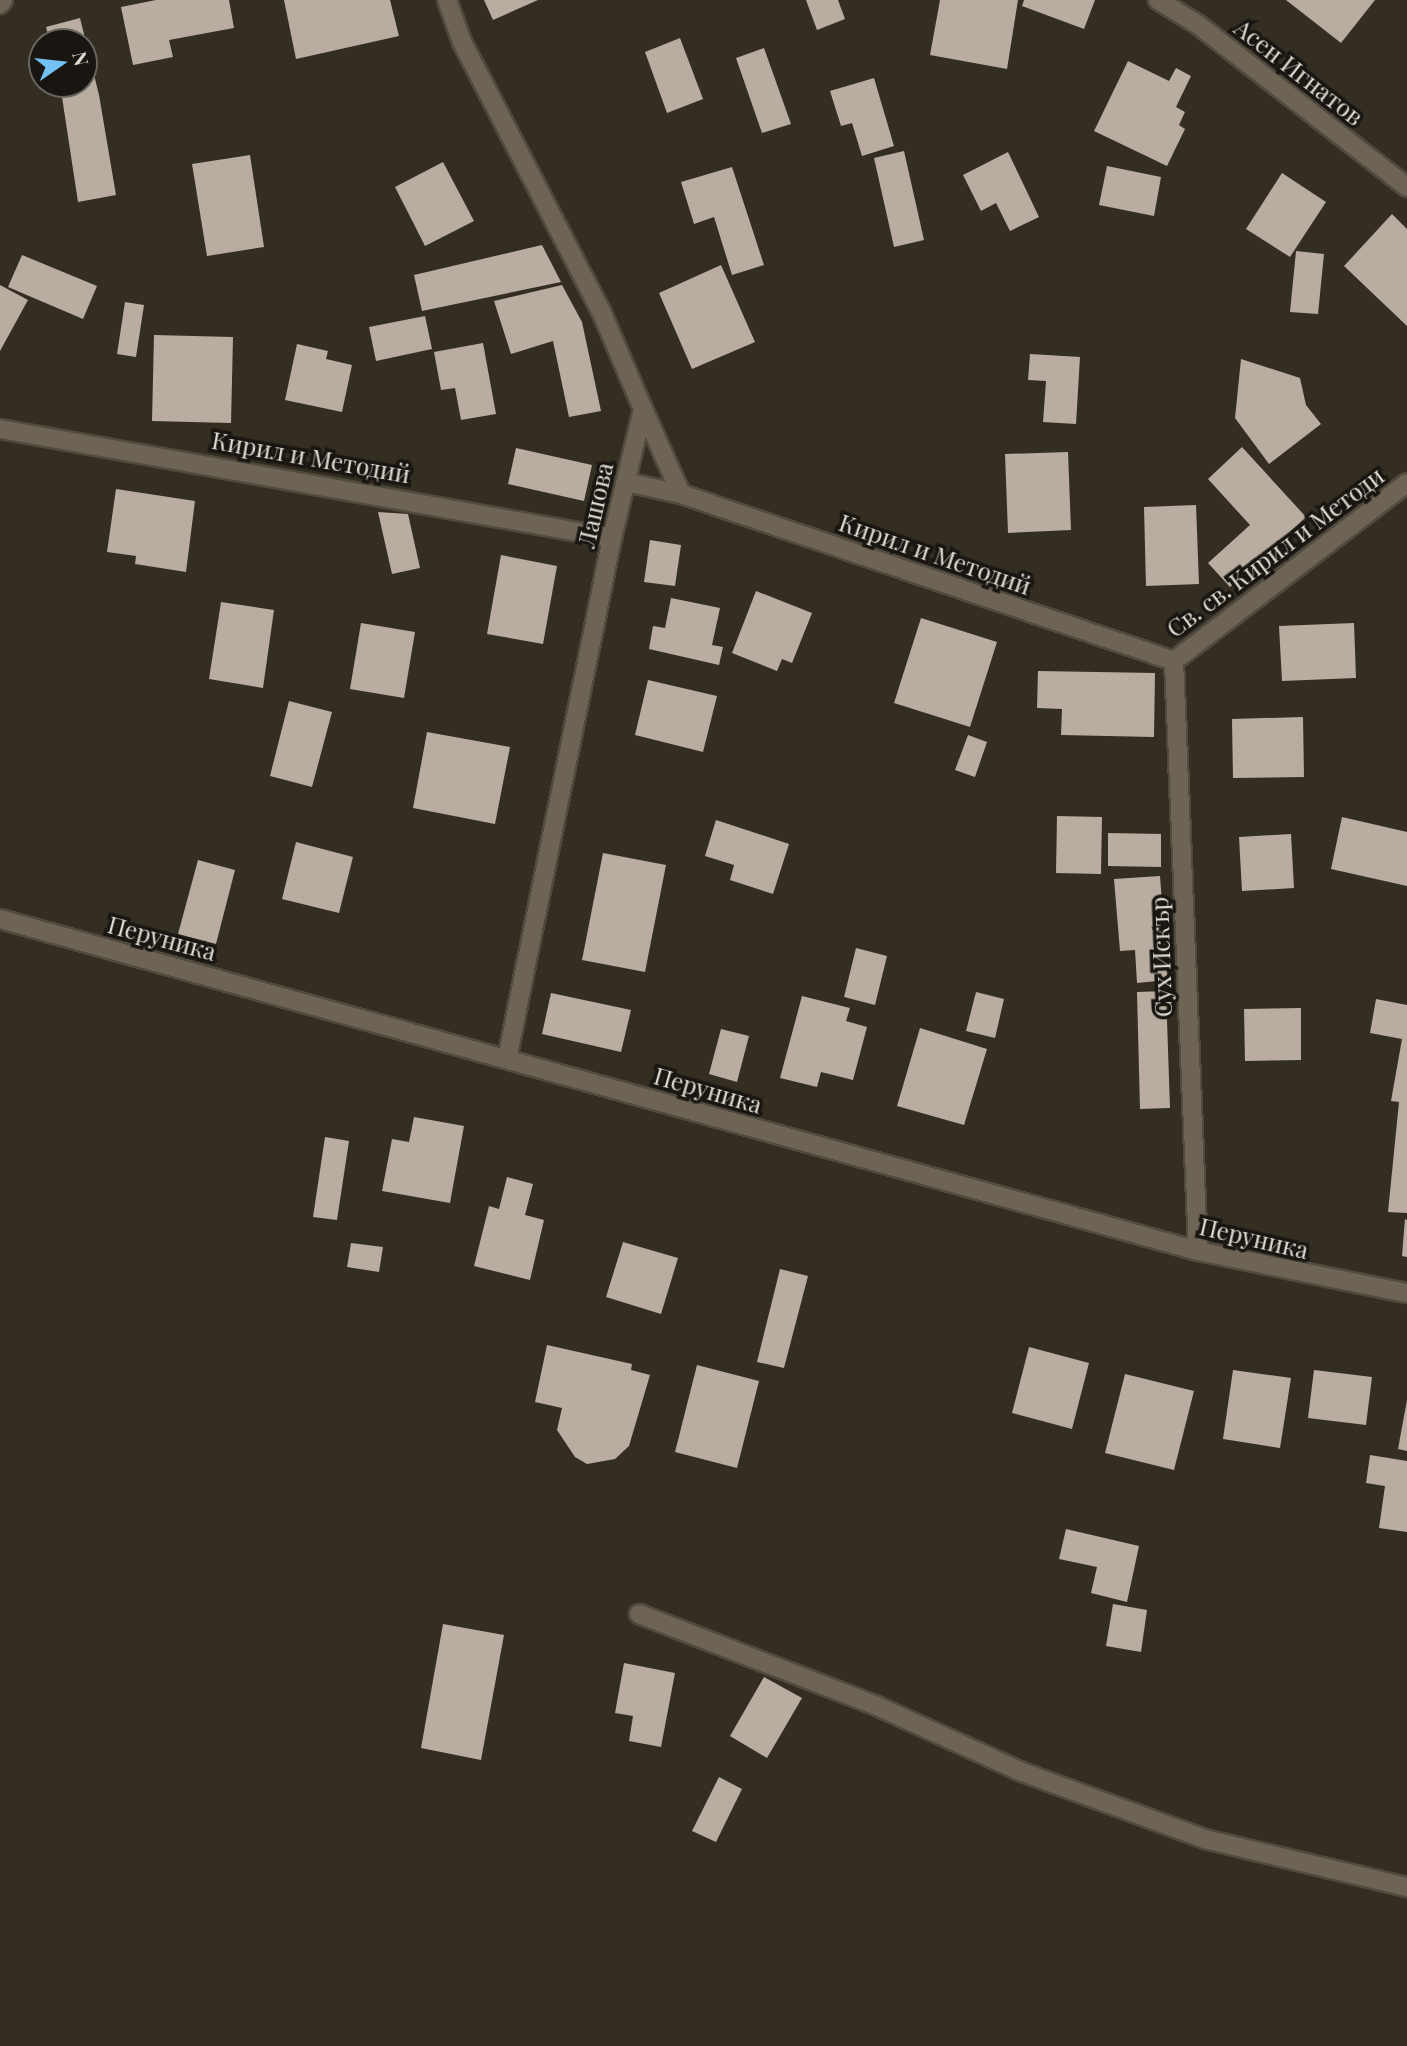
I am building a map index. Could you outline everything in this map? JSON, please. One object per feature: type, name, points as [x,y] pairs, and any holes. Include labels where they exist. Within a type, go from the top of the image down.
[{"type":"street","points":[[447,0],[462,42],[601,312],[681,494]]},
{"type":"street","name":"Асен Игнатов","points":[[1158,0],[1198,24],[1407,187]]},
{"type":"street","name":"Лашова","points":[[507,1059],[612,538],[643,409]]},
{"type":"street","name":"Кирил и Методий","points":[[0,429],[612,538]]},
{"type":"street","name":"Кирил и Методий","points":[[626,482],[681,494],[1174,661]]},
{"type":"street","name":"Св. св. Кирил и Методи","points":[[1174,661],[1407,483]]},
{"type":"street","name":"Сух Искър","points":[[1174,661],[1198,1251]]},
{"type":"street","name":"Перуника","points":[[0,919],[1198,1251],[1407,1293]]},
{"type":"street","points":[[639,1614],[877,1706],[1022,1772],[1205,1839],[1407,1887]]},
{"type":"building","points":[[156,0],[229,0],[234,28],[169,40],[173,57],[133,65],[121,7]]},
{"type":"building","points":[[284,0],[390,0],[399,36],[296,59]]},
{"type":"building","points":[[484,0],[538,0],[493,20]]},
{"type":"building","points":[[806,0],[838,0],[845,19],[817,30]]},
{"type":"building","points":[[940,0],[1018,0],[1007,69],[930,55]]},
{"type":"building","points":[[1024,0],[1095,0],[1084,29],[1022,6]]},
{"type":"building","points":[[1286,0],[1375,0],[1341,43]]},
{"type":"building","points":[[80,18],[82,28],[46,28]]},
{"type":"building","points":[[680,38],[703,99],[667,113],[645,52]]},
{"type":"building","points":[[764,48],[791,124],[762,133],[736,58]]},
{"type":"building","points":[[1128,61],[1169,81],[1176,68],[1191,76],[1176,107],[1185,112],[1179,125],[1185,129],[1167,166],[1094,131]]},
{"type":"building","points":[[874,78],[894,146],[862,156],[852,123],[841,126],[830,91]]},
{"type":"building","points":[[98,91],[116,195],[78,202],[62,98],[98,98]]},
{"type":"building","points":[[904,151],[924,240],[894,247],[874,158]]},
{"type":"building","points":[[1008,152],[1039,217],[1010,231],[996,203],[981,211],[963,175]]},
{"type":"building","points":[[250,155],[264,247],[207,256],[192,164]]},
{"type":"building","points":[[443,162],[474,221],[425,246],[395,187]]},
{"type":"building","points":[[1107,166],[1161,177],[1154,216],[1099,205]]},
{"type":"building","points":[[732,167],[764,265],[732,275],[714,217],[694,224],[681,182]]},
{"type":"building","points":[[1282,173],[1326,202],[1290,257],[1246,229]]},
{"type":"building","points":[[1392,214],[1407,229],[1407,326],[1344,266]]},
{"type":"building","points":[[542,245],[561,282],[422,311],[414,275]]},
{"type":"building","points":[[1296,251],[1324,254],[1318,314],[1290,312]]},
{"type":"building","points":[[22,255],[97,286],[83,319],[8,287]]},
{"type":"building","points":[[721,265],[755,342],[692,369],[659,293]]},
{"type":"building","points":[[0,285],[28,300],[0,351]]},
{"type":"building","points":[[562,285],[582,322],[601,411],[569,417],[553,341],[511,354],[494,301]]},
{"type":"building","points":[[125,302],[144,305],[136,357],[117,354]]},
{"type":"building","points":[[425,316],[432,349],[376,361],[369,327]]},
{"type":"building","points":[[154,335],[233,337],[231,423],[152,421]]},
{"type":"building","points":[[483,343],[496,414],[461,420],[455,388],[441,390],[434,352]]},
{"type":"building","points":[[297,344],[328,351],[326,359],[352,365],[342,412],[285,400]]},
{"type":"building","points":[[1030,354],[1080,357],[1076,424],[1043,422],[1046,381],[1028,380]]},
{"type":"building","points":[[1241,359],[1300,378],[1306,405],[1321,424],[1269,464],[1235,418]]},
{"type":"building","points":[[1242,447],[1306,517],[1230,587],[1208,563],[1250,525],[1208,479]]},
{"type":"building","points":[[516,448],[592,465],[584,501],[508,484]]},
{"type":"building","points":[[1068,452],[1071,530],[1008,533],[1005,454]]},
{"type":"building","points":[[116,489],[195,501],[186,572],[135,564],[136,556],[107,552]]},
{"type":"building","points":[[1196,505],[1199,584],[1146,586],[1144,507]]},
{"type":"building","points":[[378,512],[408,514],[420,568],[392,574]]},
{"type":"building","points":[[650,540],[681,545],[675,586],[644,582]]},
{"type":"building","points":[[501,555],[557,566],[543,644],[487,634]]},
{"type":"building","points":[[756,591],[812,613],[792,663],[782,659],[777,671],[732,653]]},
{"type":"building","points":[[671,598],[720,608],[712,645],[723,647],[719,665],[649,649],[653,626],[665,628]]},
{"type":"building","points":[[221,602],[274,610],[263,688],[209,679]]},
{"type":"building","points":[[921,618],[997,642],[970,727],[894,703]]},
{"type":"building","points":[[361,623],[415,632],[404,698],[350,689]]},
{"type":"building","points":[[1354,623],[1356,678],[1282,681],[1279,626]]},
{"type":"building","points":[[1038,671],[1155,673],[1154,737],[1061,735],[1062,709],[1037,708]]},
{"type":"building","points":[[648,680],[717,696],[703,752],[635,735]]},
{"type":"building","points":[[289,701],[332,712],[312,787],[270,776]]},
{"type":"building","points":[[1303,717],[1304,777],[1233,778],[1232,719]]},
{"type":"building","points":[[427,732],[510,747],[495,824],[413,808]]},
{"type":"building","points":[[968,735],[987,742],[975,777],[955,770]]},
{"type":"building","points":[[1057,816],[1102,817],[1101,874],[1056,873]]},
{"type":"building","points":[[1342,817],[1407,832],[1407,886],[1331,869]]},
{"type":"building","points":[[716,820],[789,844],[773,894],[730,880],[734,865],[705,856]]},
{"type":"building","points":[[1108,833],[1161,834],[1161,867],[1108,866]]},
{"type":"building","points":[[1291,834],[1294,888],[1242,891],[1239,837]]},
{"type":"building","points":[[296,842],[353,857],[339,913],[282,899]]},
{"type":"building","points":[[603,853],[666,865],[645,972],[582,960]]},
{"type":"building","points":[[198,860],[235,870],[216,944],[178,934]]},
{"type":"building","points":[[1160,876],[1168,980],[1137,983],[1135,950],[1120,951],[1114,879]]},
{"type":"building","points":[[856,948],[887,956],[875,1005],[844,997]]},
{"type":"building","points":[[1166,991],[1170,1108],[1140,1109],[1137,992]]},
{"type":"building","points":[[976,992],[1004,999],[995,1038],[966,1031]]},
{"type":"building","points":[[551,993],[631,1010],[621,1052],[542,1034]]},
{"type":"building","points":[[802,996],[850,1008],[846,1021],[867,1027],[853,1080],[821,1072],[817,1087],[780,1078]]},
{"type":"building","points":[[1376,999],[1407,1005],[1407,1213],[1388,1212],[1399,1102],[1391,1101],[1402,1039],[1370,1033]]},
{"type":"building","points":[[1301,1008],[1301,1060],[1245,1061],[1244,1009]]},
{"type":"building","points":[[920,1028],[987,1049],[964,1125],[897,1106]]},
{"type":"building","points":[[721,1029],[749,1036],[737,1082],[709,1074]]},
{"type":"building","points":[[414,1117],[464,1126],[450,1203],[382,1191],[392,1139],[409,1142]]},
{"type":"building","points":[[325,1137],[349,1141],[337,1220],[313,1217]]},
{"type":"building","points":[[507,1177],[533,1184],[525,1215],[544,1220],[530,1280],[474,1266],[489,1206],[499,1209]]},
{"type":"building","points":[[1405,1219],[1407,1220],[1407,1257],[1402,1256]]},
{"type":"building","points":[[623,1242],[678,1258],[661,1314],[606,1297]]},
{"type":"building","points":[[351,1243],[383,1247],[379,1272],[347,1267]]},
{"type":"building","points":[[780,1269],[808,1276],[784,1368],[757,1362]]},
{"type":"building","points":[[547,1345],[632,1364],[631,1370],[650,1375],[629,1446],[615,1459],[587,1464],[575,1457],[557,1430],[562,1408],[535,1402]]},
{"type":"building","points":[[1029,1347],[1089,1363],[1072,1429],[1012,1413]]},
{"type":"building","points":[[697,1365],[759,1381],[737,1468],[675,1452]]},
{"type":"building","points":[[1233,1370],[1291,1378],[1280,1448],[1223,1439]]},
{"type":"building","points":[[1314,1370],[1372,1377],[1366,1425],[1308,1418]]},
{"type":"building","points":[[1125,1374],[1194,1391],[1174,1470],[1105,1453]]},
{"type":"building","points":[[1407,1400],[1407,1451],[1398,1449]]},
{"type":"building","points":[[1370,1455],[1407,1461],[1407,1532],[1379,1528],[1385,1486],[1366,1483]]},
{"type":"building","points":[[1066,1529],[1139,1546],[1127,1602],[1091,1593],[1097,1567],[1059,1559]]},
{"type":"building","points":[[1113,1604],[1147,1610],[1141,1652],[1106,1646]]},
{"type":"building","points":[[443,1624],[504,1635],[481,1760],[421,1748]]},
{"type":"building","points":[[624,1663],[675,1673],[661,1747],[629,1741],[633,1716],[615,1713]]},
{"type":"building","points":[[764,1677],[802,1698],[767,1758],[730,1736]]},
{"type":"building","points":[[719,1777],[742,1789],[716,1842],[692,1831]]}]
